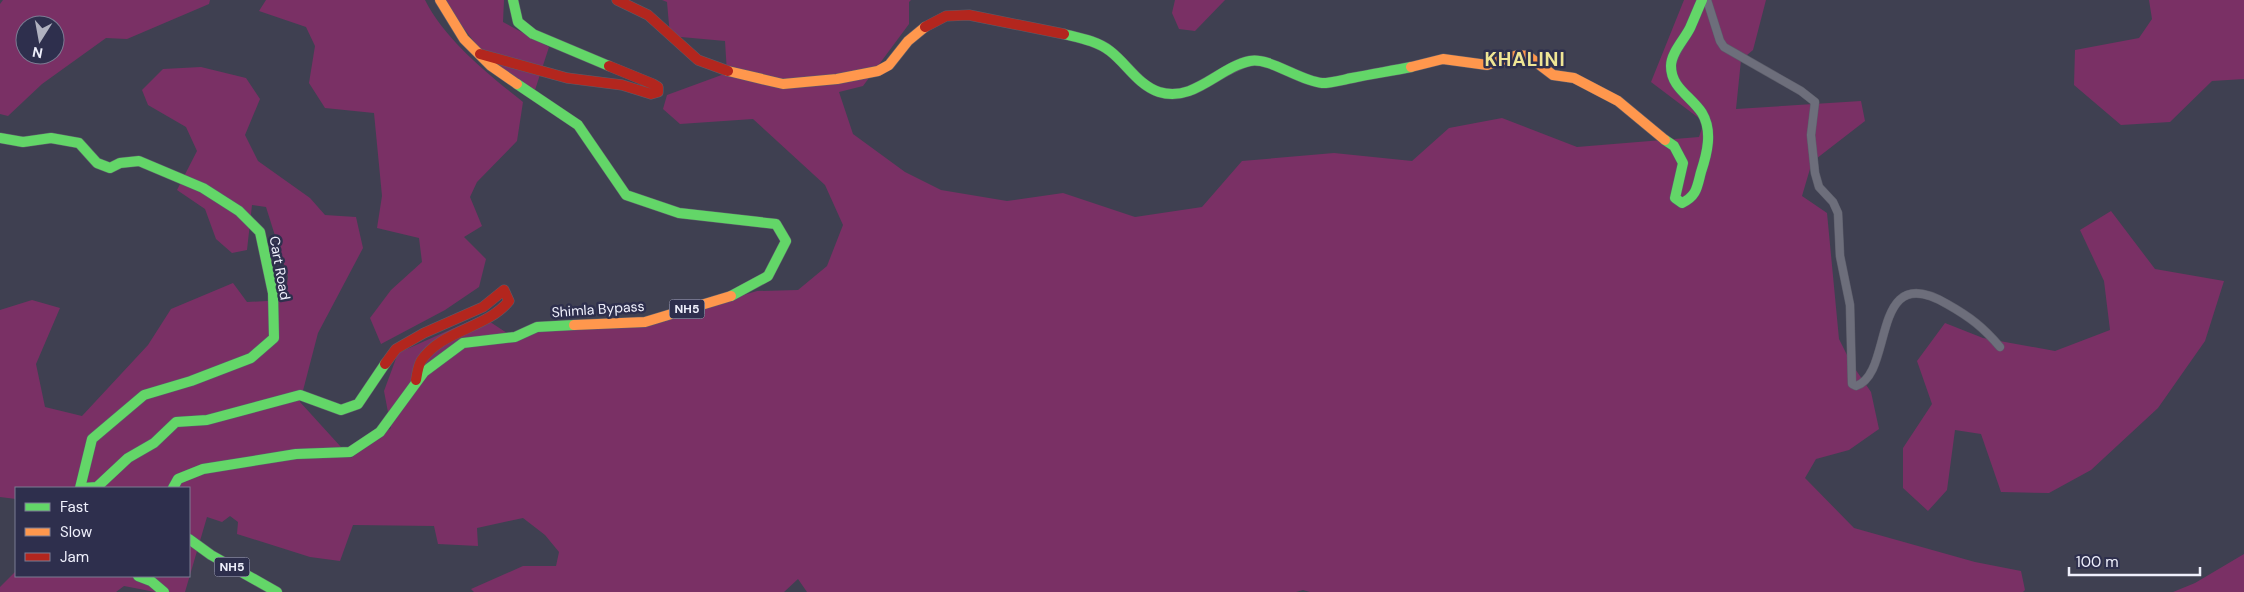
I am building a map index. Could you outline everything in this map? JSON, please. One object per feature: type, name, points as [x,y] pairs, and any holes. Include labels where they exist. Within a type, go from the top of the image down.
[{"type":"main road","name":"Shimla Bypass","points":[[174,487],[178,478],[203,469],[296,454],[350,452],[380,432],[424,372],[464,343],[515,337],[538,327],[645,322],[737,294],[768,276],[786,241],[776,224],[679,213],[626,195],[578,125],[491,66],[464,39],[440,0]]},
{"type":"main road","points":[[479,54],[567,78],[622,85],[654,94],[658,92],[656,86],[533,34],[518,22],[513,0]]},
{"type":"main road","points":[[617,0],[648,15],[698,60],[735,73],[783,84],[862,75],[884,68],[908,41],[931,22],[956,14],[1056,33],[1097,44],[1121,59],[1131,74],[1143,85],[1156,92],[1169,94],[1186,92],[1250,61],[1261,61],[1309,81],[1324,83],[1411,68],[1442,59],[1487,65],[1523,55],[1531,58],[1553,75],[1574,78],[1618,101],[1650,130],[1674,146],[1683,163],[1675,198],[1682,204],[1692,198],[1696,189],[1706,158],[1708,131],[1702,113],[1672,78],[1670,65],[1702,0]]},
{"type":"main road","name":"Cart Road","points":[[0,138],[24,142],[51,138],[80,143],[97,163],[110,168],[120,163],[140,161],[203,188],[239,211],[260,232],[273,292],[274,338],[251,358],[191,381],[144,395],[92,439],[82,487]]},
{"type":"main road","name":"Cart Road","points":[[97,487],[128,458],[154,443],[176,422],[207,420],[300,395],[341,410],[358,404],[396,349],[424,333],[483,308],[504,290],[509,301],[500,312],[488,320],[462,330],[434,348],[420,362],[416,382]]},
{"type":"main road","name":"NH5","points":[[190,540],[211,555],[278,592]]},
{"type":"main road","points":[[141,577],[152,581],[164,592]]},
{"type":"street","points":[[1707,0],[1720,41],[1724,47],[1801,91],[1814,102],[1811,135],[1815,173],[1819,187],[1833,202],[1838,213],[1840,256],[1850,305],[1852,384],[1858,386],[1868,377],[1894,308],[1904,298],[1916,294],[1929,294],[1971,317],[1984,328],[2000,348]]},
{"type":"shaded area","points":[[3,0],[210,0],[209,4],[127,39],[106,38],[42,84],[8,116],[0,114],[0,4]]},
{"type":"shaded area","points":[[266,0],[425,0],[444,29],[468,56],[523,102],[517,141],[477,182],[470,197],[482,226],[464,237],[486,259],[479,287],[445,310],[381,344],[370,318],[391,290],[422,262],[419,238],[377,228],[382,196],[374,113],[325,108],[309,83],[315,46],[306,27],[259,11]]},
{"type":"shaded area","points":[[442,0],[504,0],[503,22],[549,47],[535,90],[492,65]]},
{"type":"shaded area","points":[[662,0],[911,0],[909,2],[909,24],[863,86],[839,92],[853,134],[905,172],[941,190],[1007,201],[1063,193],[1135,217],[1202,207],[1242,161],[1334,153],[1412,161],[1449,128],[1502,118],[1577,147],[1699,137],[1704,122],[1651,82],[1684,0],[1766,0],[1753,50],[1741,60],[1736,109],[1861,101],[1865,121],[1812,162],[1802,196],[1827,213],[1839,339],[1851,363],[1871,392],[1879,429],[1849,450],[1816,459],[1805,478],[1854,528],[1975,562],[2021,571],[2025,590],[2023,592],[1310,592],[1303,590],[1296,592],[807,592],[798,579],[784,592],[474,592],[471,589],[523,566],[556,566],[559,552],[545,535],[523,518],[477,528],[478,546],[438,544],[434,526],[353,525],[340,561],[310,557],[237,534],[238,522],[230,516],[222,522],[207,517],[190,575],[190,487],[15,487],[15,499],[0,497],[0,310],[32,300],[60,308],[36,364],[45,407],[82,416],[148,345],[171,309],[233,283],[247,302],[285,300],[288,277],[266,207],[252,205],[247,250],[232,253],[216,239],[205,209],[177,190],[197,151],[186,127],[148,105],[142,90],[163,69],[201,67],[246,78],[260,99],[245,135],[258,161],[310,198],[325,215],[356,217],[363,248],[318,333],[300,402],[351,458],[391,428],[384,391],[398,353],[481,316],[516,339],[538,328],[645,325],[757,291],[798,290],[827,266],[843,225],[825,185],[753,119],[680,124],[663,109],[667,95],[727,73],[725,41],[670,36],[667,2]]},
{"type":"shaded area","points":[[1175,0],[1225,0],[1195,31],[1179,29],[1172,13]]},
{"type":"shaded area","points":[[2149,0],[2244,0],[2244,79],[2212,81],[2170,122],[2121,125],[2074,85],[2075,50],[2139,38],[2152,19]]},
{"type":"shaded area","points":[[2111,211],[2155,269],[2224,281],[2205,341],[2158,408],[2091,470],[2049,493],[2001,492],[1981,434],[1955,430],[1947,490],[1928,511],[1903,488],[1903,448],[1932,404],[1917,361],[1945,323],[1983,338],[2055,351],[2110,330],[2104,281],[2080,230]]},
{"type":"shaded area","points":[[2244,554],[2244,592],[2173,592],[2195,583]]},
{"type":"shaded area","points":[[15,572],[15,577],[189,577],[185,592],[155,592],[124,586],[116,592],[0,592],[0,587]]},
{"type":"traffic: fast","points":[[513,0],[518,22],[533,34],[609,66]]},
{"type":"traffic: fast","points":[[1665,140],[1674,146],[1683,163],[1675,198],[1682,203],[1694,194],[1697,187],[1707,150],[1708,135],[1702,113],[1674,80],[1671,66],[1673,56],[1690,28],[1702,0]]},
{"type":"traffic: fast","points":[[1064,34],[1100,45],[1116,56],[1133,74],[1152,89],[1172,94],[1184,93],[1195,89],[1228,70],[1250,61],[1266,62],[1304,78],[1322,83],[1411,67]]},
{"type":"traffic: fast","points":[[517,84],[578,125],[626,195],[679,213],[776,224],[786,241],[768,276],[731,296]]},
{"type":"traffic: fast","points":[[0,138],[23,142],[51,138],[79,143],[97,163],[110,168],[120,163],[139,161],[203,188],[239,211],[260,232],[273,293],[274,338],[251,358],[191,381],[144,395],[92,439],[80,487]]},
{"type":"traffic: fast","points":[[174,487],[178,479],[203,469],[296,454],[350,452],[380,432],[424,372],[463,343],[515,337],[537,327],[574,325]]},
{"type":"traffic: fast","points":[[97,487],[128,458],[154,443],[176,422],[207,420],[300,395],[341,410],[358,404],[385,364]]},
{"type":"traffic: fast","points":[[190,540],[211,555],[277,592]]},
{"type":"traffic: fast","points":[[141,577],[151,581],[164,592]]},
{"type":"traffic: slow","points":[[440,0],[464,39],[491,66],[517,84]]},
{"type":"traffic: slow","points":[[728,71],[783,84],[837,79],[878,71],[889,65],[908,41],[925,27]]},
{"type":"traffic: slow","points":[[1411,67],[1443,59],[1487,65],[1518,55],[1528,56],[1553,75],[1574,78],[1618,101],[1665,140]]},
{"type":"traffic: slow","points":[[574,325],[645,322],[731,296]]},
{"type":"traffic: jam","points":[[617,0],[648,15],[698,60],[728,71]]},
{"type":"traffic: jam","points":[[925,27],[946,16],[969,15],[1064,34]]},
{"type":"traffic: jam","points":[[480,54],[567,78],[622,85],[651,94],[658,92],[658,87],[653,84],[609,66]]},
{"type":"traffic: jam","points":[[385,364],[396,349],[424,333],[483,307],[504,290],[509,301],[488,318],[440,342],[421,361],[416,380]]},
{"type":"district","name":"KHALINI","points":[[1525,59]]}]
